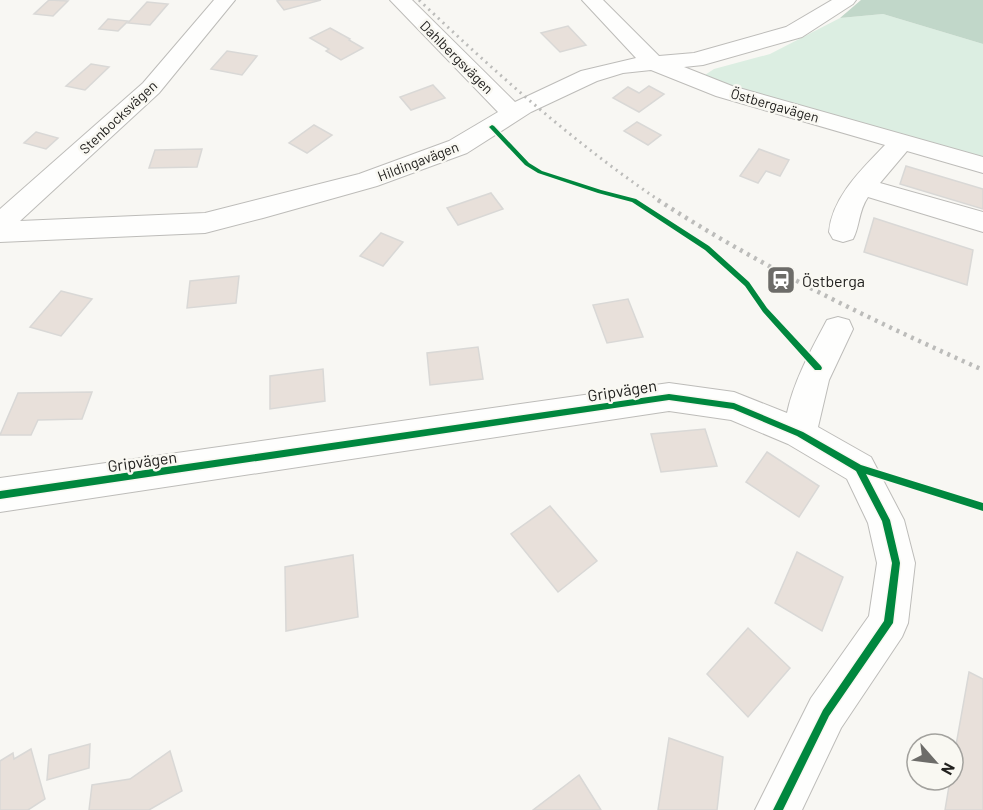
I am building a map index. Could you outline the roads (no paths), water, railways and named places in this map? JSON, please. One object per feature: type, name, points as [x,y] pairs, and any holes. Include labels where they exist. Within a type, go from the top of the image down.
[{"type":"street","name":"Stenbocksvägen","points":[[0,224],[151,88],[225,0]]},
{"type":"street","name":"Dahlbergsvägen","points":[[400,0],[513,113]]},
{"type":"street","name":"Östbergavägen","points":[[592,0],[653,63],[724,91],[983,165]]},
{"type":"street","name":"Hildingavägen","points":[[0,232],[205,223],[368,180],[458,147],[513,113],[589,76],[653,63],[695,60],[794,32],[846,0]]},
{"type":"street","points":[[843,232],[841,221],[848,205],[902,142]]},
{"type":"street","points":[[864,187],[983,222]]},
{"type":"street","points":[[800,434],[803,407],[818,368],[838,329]]},
{"type":"street","name":"Gripvägen","points":[[0,495],[669,397],[734,406],[800,434],[859,468],[886,520],[896,563],[888,623],[826,713],[778,810]]},
{"type":"railway","points":[[419,0],[536,106],[596,155],[660,201]]},
{"type":"railway","points":[[658,200],[736,248],[817,291],[983,370]]},
{"type":"place","name":"Östberga","points":[[781,280]]}]
